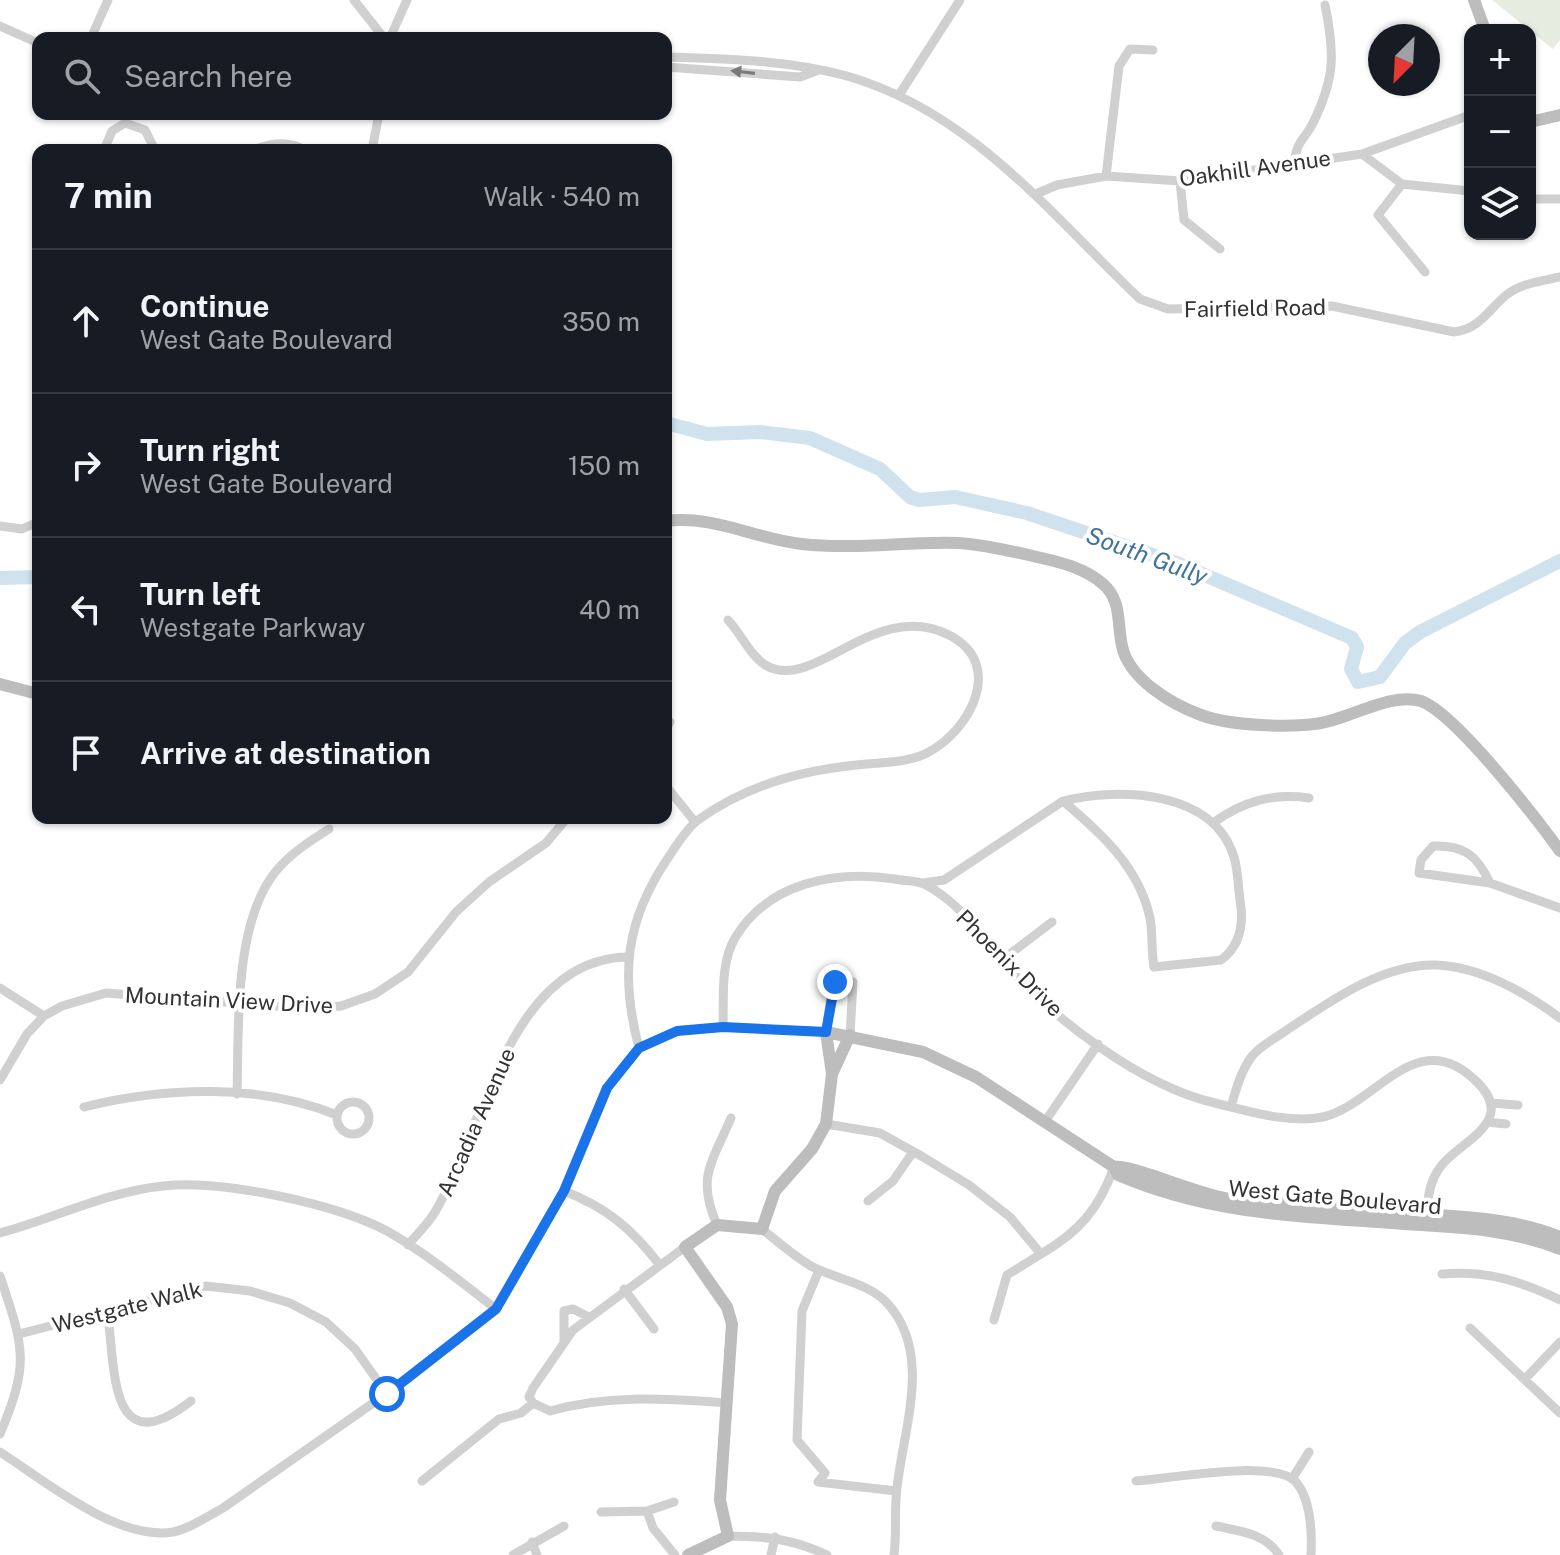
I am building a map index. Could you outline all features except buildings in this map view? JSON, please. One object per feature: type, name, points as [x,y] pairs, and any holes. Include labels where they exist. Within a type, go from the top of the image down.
[{"type":"street","points":[[94,32],[108,0]]},
{"type":"street","points":[[354,0],[382,32]]},
{"type":"street","points":[[390,32],[407,0]]},
{"type":"street","points":[[899,95],[960,0]]},
{"type":"street","points":[[1474,0],[1483,24]]},
{"type":"street","points":[[1295,162],[1295,146],[1310,130],[1328,92],[1333,64],[1325,5]]},
{"type":"street","points":[[0,26],[32,40]]},
{"type":"street","points":[[1106,176],[1119,66],[1130,49],[1153,50]]},
{"type":"street","name":"Fairfield Road","points":[[672,57],[725,56],[819,70],[899,95],[960,130],[1036,194],[1140,299],[1168,309],[1332,306],[1454,332],[1472,329],[1505,296],[1519,288],[1560,277]]},
{"type":"street","name":"Fairfield Road","points":[[672,67],[800,77],[819,70]]},
{"type":"street","name":"Oakhill Avenue","points":[[1036,194],[1057,185],[1106,176],[1180,181],[1362,154],[1464,114]]},
{"type":"street","points":[[1536,121],[1560,115]]},
{"type":"street","points":[[373,144],[378,120]]},
{"type":"street","points":[[107,144],[112,131],[125,123],[145,130],[152,144]]},
{"type":"street","points":[[1362,154],[1402,184],[1464,190]]},
{"type":"street","points":[[1180,181],[1184,220],[1220,249]]},
{"type":"street","points":[[1402,184],[1378,215],[1425,272]]},
{"type":"street","points":[[1536,199],[1560,199]]},
{"type":"street","points":[[672,520],[686,518],[775,540],[842,548],[962,543],[1077,568],[1111,592],[1117,606],[1122,646],[1136,673],[1174,702],[1200,714],[1229,721],[1318,723],[1397,700],[1420,701],[1440,713],[1522,799],[1560,851]]},
{"type":"street","points":[[0,526],[22,529],[32,525]]},
{"type":"street","points":[[639,1048],[631,1016],[627,957],[631,935],[657,875],[695,822],[782,778],[819,769],[893,762],[925,754],[948,739],[968,717],[978,694],[979,666],[965,646],[948,634],[920,627],[892,628],[847,643],[812,667],[781,672],[756,658],[728,620]]},
{"type":"street","points":[[0,684],[32,692]]},
{"type":"street","points":[[672,793],[695,822]]},
{"type":"street","points":[[923,883],[944,880],[1063,801],[1098,793],[1146,795],[1184,805],[1213,823],[1234,856],[1243,918],[1239,938],[1221,960],[1156,968],[1153,965],[1151,921],[1135,877],[1110,844],[1063,801]]},
{"type":"street","points":[[1213,823],[1247,802],[1269,797],[1309,798]]},
{"type":"street","name":"Mountain View Drive","points":[[0,1080],[27,1034],[44,1016],[62,1006],[106,993],[302,1008],[341,1006],[394,985],[456,912],[489,882],[546,843],[562,824]]},
{"type":"street","points":[[237,1094],[240,1002],[253,912],[274,873],[289,856],[329,829]]},
{"type":"street","points":[[1490,883],[1481,863],[1461,848],[1433,846],[1421,860],[1419,873],[1490,883],[1560,908]]},
{"type":"street","name":"Phoenix Drive","points":[[723,1027],[726,962],[735,937],[769,901],[798,886],[832,876],[865,875],[923,883],[960,910],[1044,1003],[1098,1044],[1172,1089],[1193,1098],[1300,1118],[1324,1117],[1407,1064],[1431,1062],[1454,1066],[1477,1081],[1490,1103]]},
{"type":"street","points":[[1002,960],[1052,922]]},
{"type":"street","name":"Arcadia Avenue","points":[[408,1245],[434,1213],[488,1087],[517,1033],[538,1004],[561,982],[585,967],[610,957],[627,957]]},
{"type":"street","points":[[1231,1107],[1240,1076],[1254,1053],[1319,1008],[1397,970],[1440,965],[1474,972],[1511,988],[1560,1018]]},
{"type":"street","points":[[762,1229],[775,1191],[812,1149],[826,1124],[832,1074],[826,1032],[832,988],[838,980],[848,980],[854,991],[850,1035],[832,1074]]},
{"type":"street","points":[[0,988],[44,1016]]},
{"type":"street","name":"West Gate Boulevard","points":[[0,1452],[109,1521],[150,1532],[175,1532],[223,1508],[387,1394],[496,1309],[564,1191],[607,1088],[639,1048],[677,1031],[723,1027],[826,1032],[923,1052],[976,1077],[1114,1167],[1126,1167],[1184,1189],[1227,1199],[1427,1220],[1525,1226],[1560,1237]]},
{"type":"street","points":[[1044,1123],[1098,1044]]},
{"type":"street","points":[[84,1107],[124,1097],[173,1092],[237,1094],[312,1105],[337,1115]]},
{"type":"street","points":[[1427,1220],[1433,1180],[1442,1164],[1488,1122],[1490,1103],[1518,1105]]},
{"type":"street","points":[[717,1225],[705,1198],[707,1175],[731,1118]]},
{"type":"street","points":[[1488,1122],[1506,1124]]},
{"type":"street","points":[[826,1124],[880,1133],[969,1185],[1010,1217],[1041,1254]]},
{"type":"street","points":[[868,1201],[893,1181],[913,1152]]},
{"type":"street","points":[[994,1320],[1007,1275],[1085,1224],[1102,1198],[1114,1167]]},
{"type":"street","points":[[0,1233],[82,1204],[164,1186],[220,1188],[292,1200],[386,1231],[496,1309]]},
{"type":"street","points":[[564,1191],[592,1202],[619,1218],[659,1264]]},
{"type":"street","name":"West Gate Boulevard","points":[[1427,1220],[1510,1235],[1560,1249]]},
{"type":"street","points":[[728,1403],[639,1398],[585,1401],[550,1411],[533,1403],[529,1397],[564,1342],[624,1289],[717,1225],[762,1229],[819,1270],[873,1292],[887,1303],[899,1321],[908,1351],[913,1400],[896,1491],[894,1555]]},
{"type":"street","points":[[685,1247],[727,1307],[732,1324],[720,1500],[728,1536]]},
{"type":"street","points":[[819,1270],[802,1311],[797,1440],[825,1473],[818,1482],[896,1491]]},
{"type":"street","points":[[1442,1274],[1492,1274],[1520,1281],[1560,1300]]},
{"type":"street","points":[[0,1276],[19,1334],[23,1371],[0,1434]]},
{"type":"street","name":"Westgate Walk","points":[[19,1334],[206,1286],[250,1291],[290,1303],[326,1322],[355,1349],[387,1394]]},
{"type":"street","points":[[624,1289],[654,1329]]},
{"type":"street","points":[[564,1342],[564,1311],[573,1309],[589,1317]]},
{"type":"street","points":[[107,1310],[114,1351],[116,1393],[125,1412],[140,1421],[156,1420],[174,1415],[191,1401]]},
{"type":"street","points":[[1470,1328],[1560,1413]]},
{"type":"street","points":[[1525,1379],[1560,1342]]},
{"type":"street","points":[[422,1481],[499,1419],[521,1413],[533,1403]]},
{"type":"street","points":[[1292,1479],[1309,1452]]},
{"type":"street","points":[[1136,1481],[1256,1470],[1292,1479],[1308,1510],[1311,1555]]},
{"type":"street","points":[[601,1512],[647,1511],[674,1502]]},
{"type":"street","points":[[647,1511],[653,1528],[675,1555]]},
{"type":"street","points":[[513,1555],[564,1526]]},
{"type":"street","points":[[1216,1526],[1259,1537],[1272,1545],[1279,1555]]},
{"type":"street","points":[[688,1555],[728,1536],[775,1537],[799,1542],[827,1555]]},
{"type":"street","points":[[771,1555],[775,1537]]},
{"type":"street","points":[[532,1542],[537,1555]]},
{"type":"shaded area","points":[[1492,0],[1560,0],[1560,40],[1553,49],[1536,35],[1536,24],[1522,24]]},
{"type":"waterway","name":"South Gully","points":[[672,425],[707,434],[760,432],[810,438],[880,469],[910,497],[919,500],[955,497],[1027,513],[1179,564],[1352,638],[1357,647],[1351,669],[1358,682],[1380,677],[1405,643],[1420,632],[1560,561]]},
{"type":"waterway","name":"South Gully","points":[[0,578],[32,577]]},
{"type":"route","points":[[387,1394],[496,1309],[564,1191],[607,1088],[639,1048],[677,1031],[723,1027],[826,1032],[835,982]]}]
